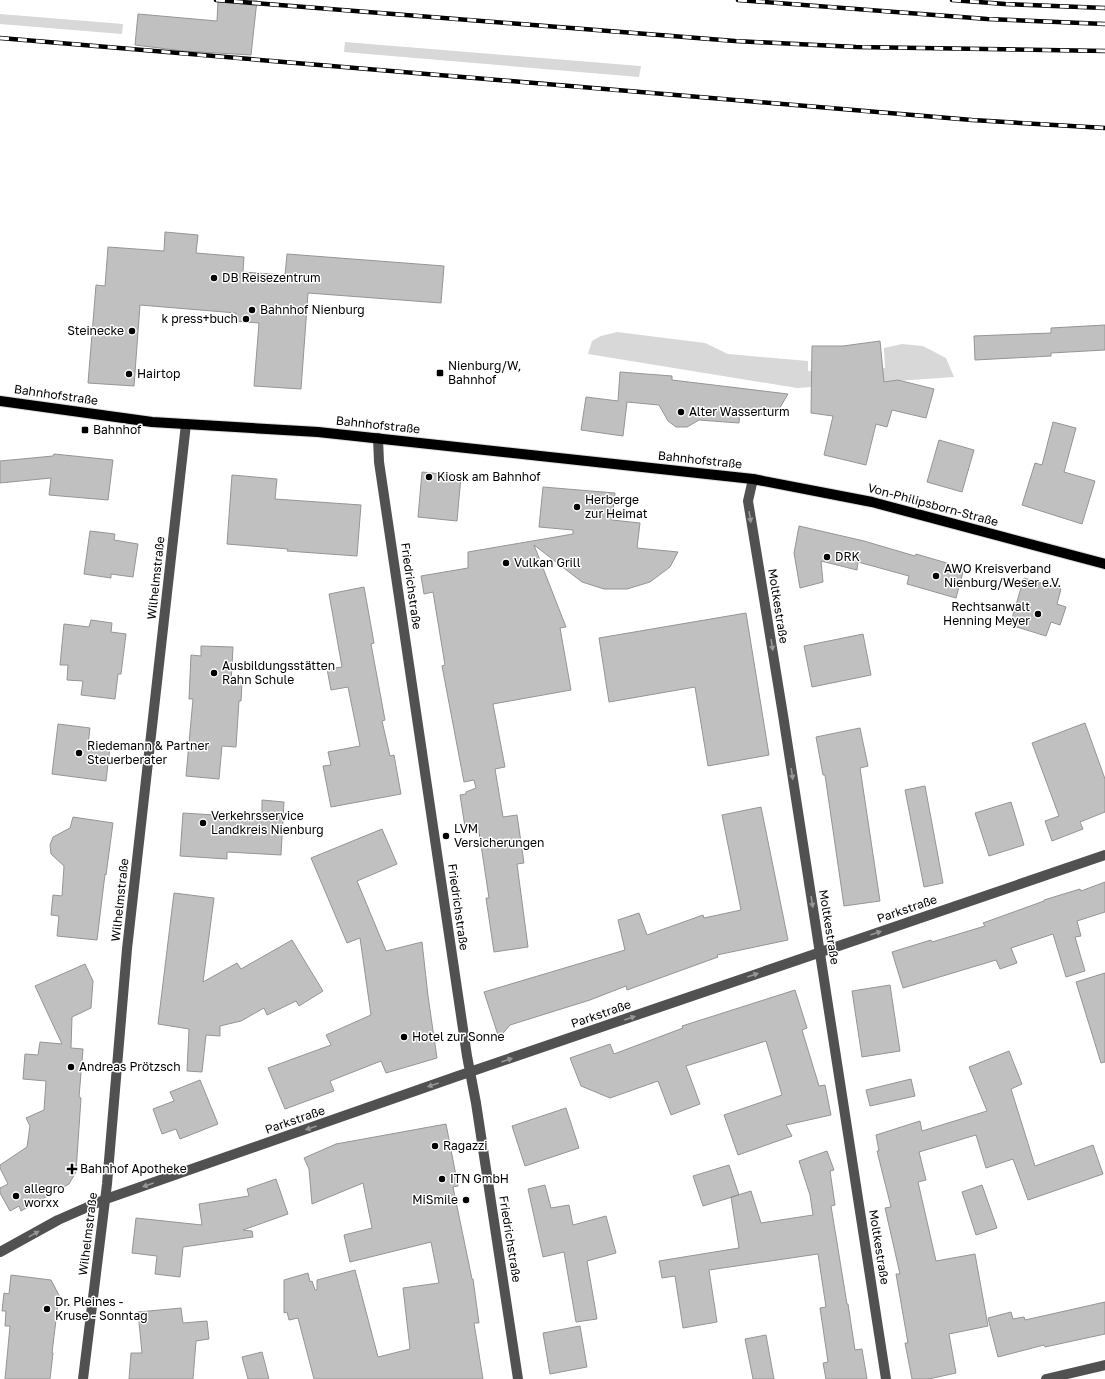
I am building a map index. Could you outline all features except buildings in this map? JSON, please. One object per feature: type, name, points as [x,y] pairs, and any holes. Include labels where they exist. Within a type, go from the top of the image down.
[{"type":"main road","name":"Bahnhofstraße","points":[[0,401],[152,422],[318,432],[753,479]]},
{"type":"main road","name":"Von-Philipsborn-Straße","points":[[753,479],[872,502],[1105,564]]},
{"type":"street","name":"Wilhelmstraße","points":[[82,1379],[106,1200],[127,949],[186,424]]},
{"type":"street","name":"Friedrichstraße","points":[[378,438],[381,475],[470,1073],[518,1379]]},
{"type":"street","name":"Moltkestraße","points":[[753,479],[748,501],[782,708],[886,1379]]},
{"type":"street","name":"Parkstraße","points":[[0,1252],[58,1220],[106,1200],[819,952],[1105,855]]},
{"type":"street","points":[[1046,1379],[1105,1365]]},
{"type":"shaded area","points":[[0,14],[123,24],[122,34],[0,24]]},
{"type":"shaded area","points":[[345,42],[641,66],[639,77],[344,52]]},
{"type":"shaded area","points":[[617,332],[705,343],[728,354],[808,361],[808,371],[847,374],[885,368],[884,348],[902,344],[923,346],[946,358],[954,377],[797,388],[588,354],[592,341],[601,336]]},
{"type":"railway","points":[[216,0],[735,41],[856,47],[1105,51]]},
{"type":"railway","points":[[738,0],[987,19],[1105,24]]},
{"type":"railway","points":[[952,0],[1005,4],[1105,8]]},
{"type":"railway","points":[[0,38],[972,120],[1105,128]]},
{"type":"place","name":"DB Reisezentrum","points":[[214,278]]},
{"type":"place","name":"Bahnhof Nienburg","points":[[252,310]]},
{"type":"place","name":"k press+buch","points":[[246,319]]},
{"type":"place","name":"Steinecke","points":[[132,331]]},
{"type":"place","name":"Nienburg/W, Bahnhof","points":[[440,373]]},
{"type":"place","name":"Hairtop","points":[[129,374]]},
{"type":"place","name":"Alter Wasserturm","points":[[681,412]]},
{"type":"place","name":"Bahnhof","points":[[85,430]]},
{"type":"place","name":"Kiosk am Bahnhof","points":[[429,477]]},
{"type":"place","name":"Herberge zur Heimat","points":[[577,507]]},
{"type":"place","name":"DRK","points":[[827,557]]},
{"type":"place","name":"Vulkan Grill","points":[[506,563]]},
{"type":"place","name":"AWO Kreisverband Nienburg/Weser e.V.","points":[[936,576]]},
{"type":"place","name":"Rechtsanwalt Henning Meyer","points":[[1038,614]]},
{"type":"place","name":"Ausbildungsstätten Rahn Schule","points":[[214,673]]},
{"type":"place","name":"Riedemann & Partner Steuerberater","points":[[79,753]]},
{"type":"place","name":"Verkehrsservice Landkreis Nienburg","points":[[203,823]]},
{"type":"place","name":"LVM Versicherungen","points":[[446,836]]},
{"type":"place","name":"Hotel zur Sonne","points":[[404,1037]]},
{"type":"place","name":"Andreas Prötzsch","points":[[71,1067]]},
{"type":"place","name":"Ragazzi","points":[[435,1146]]},
{"type":"place","name":"Bahnhof Apotheke","points":[[72,1169]]},
{"type":"place","name":"ITN GmbH","points":[[442,1179]]},
{"type":"place","name":"allegro worxx","points":[[16,1196]]},
{"type":"place","name":"MiSmile","points":[[466,1200]]},
{"type":"place","name":"Dr. Pleines - Kruse - Sonntag","points":[[47,1309]]}]
